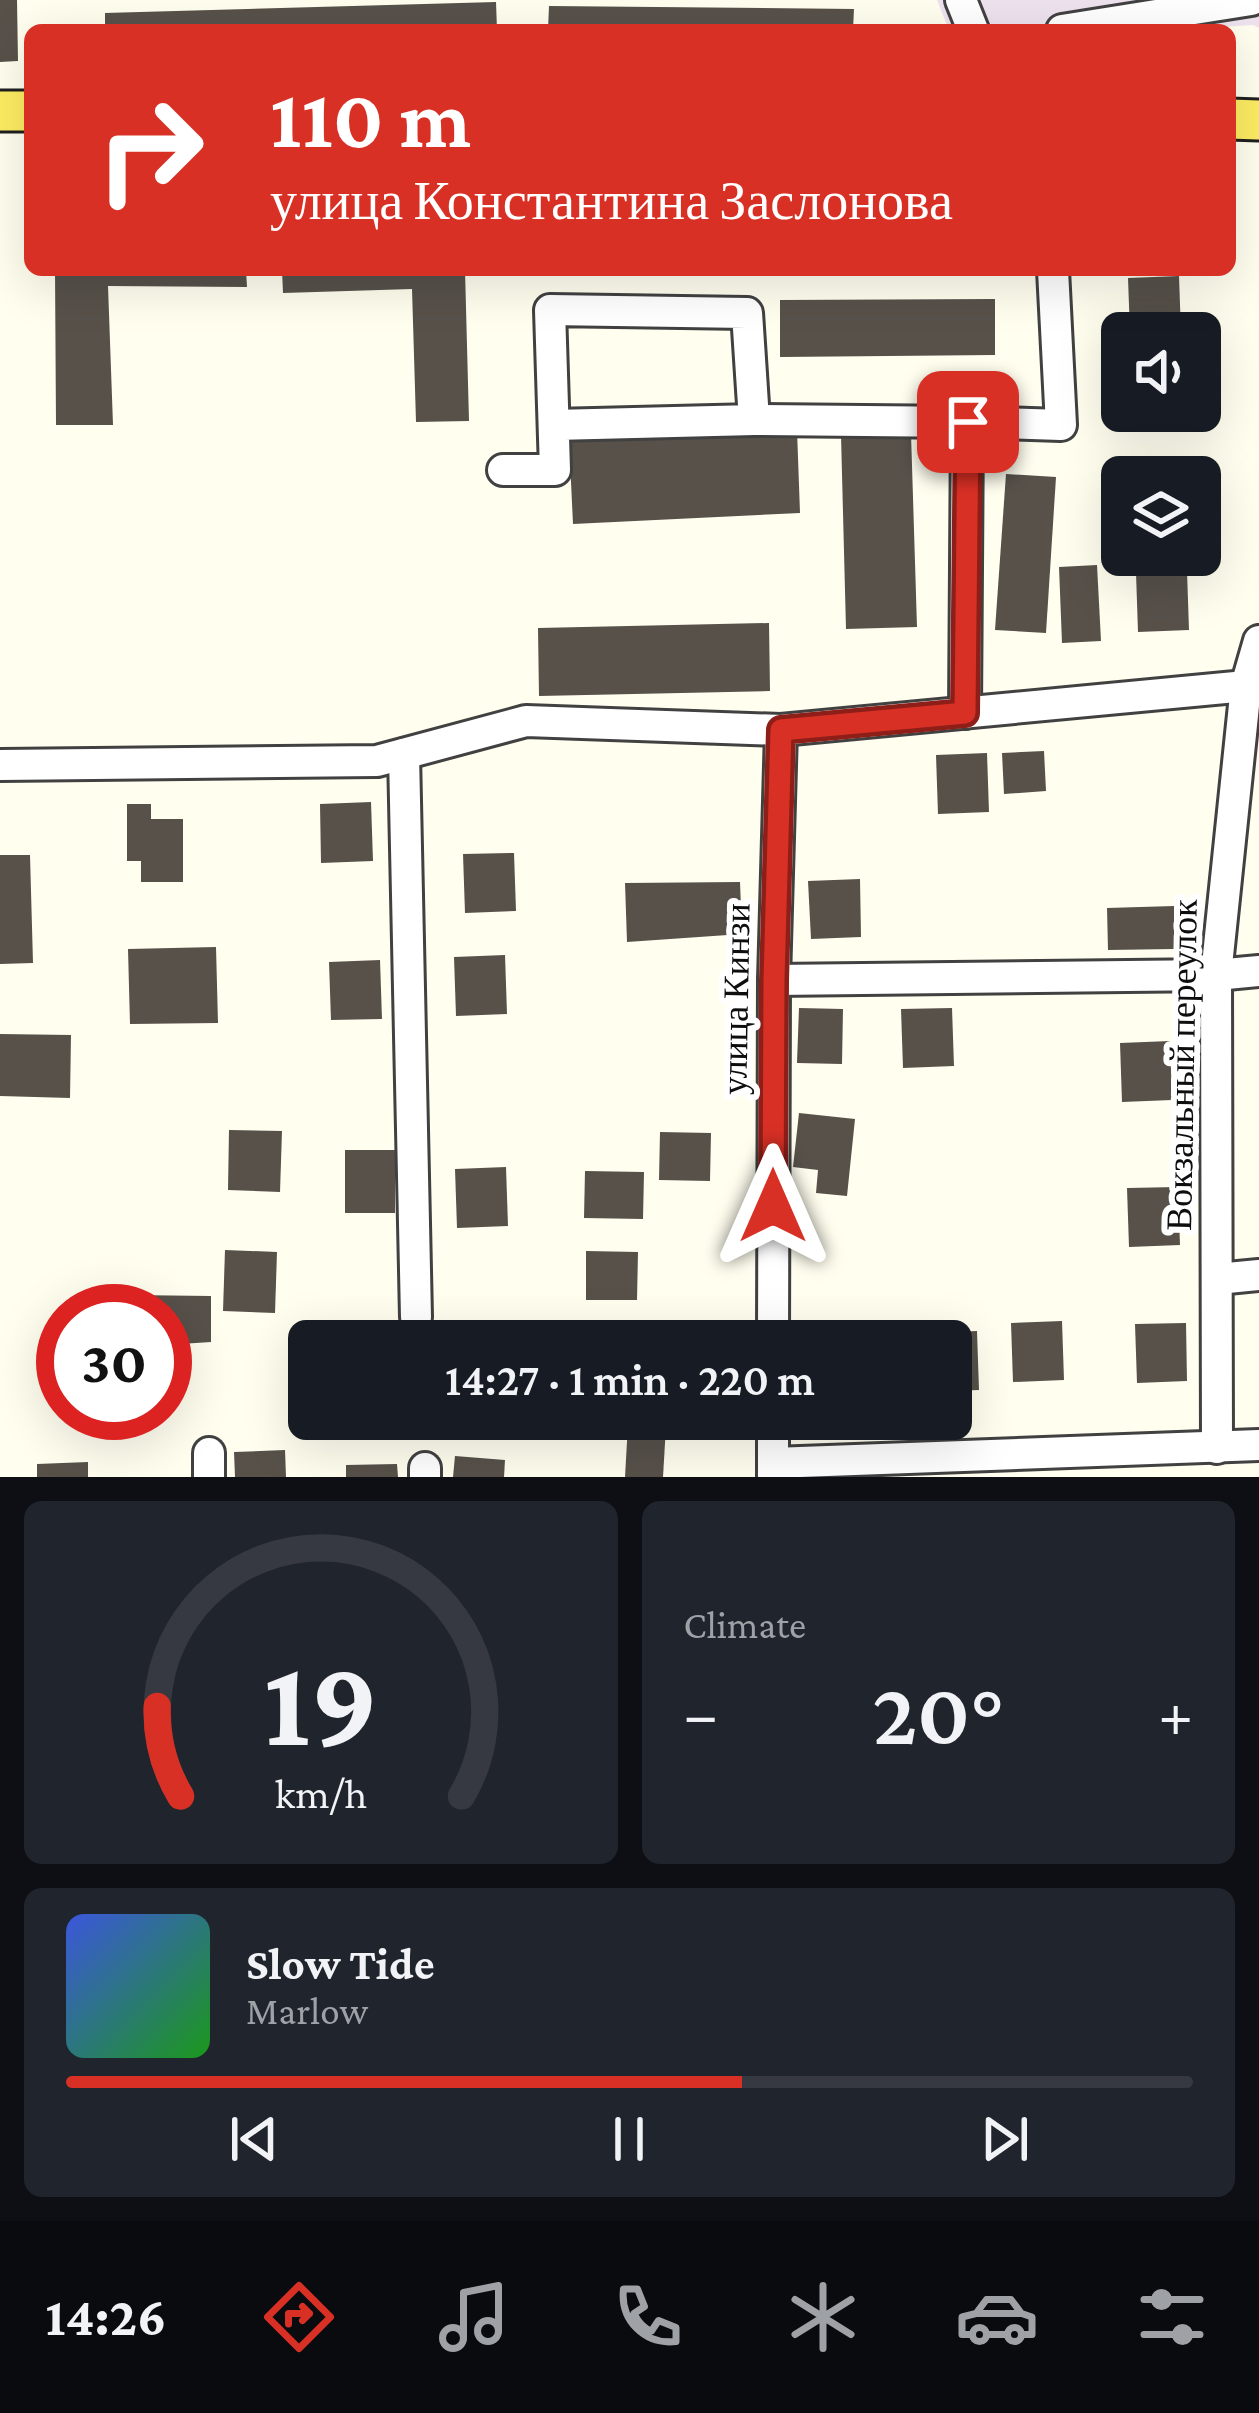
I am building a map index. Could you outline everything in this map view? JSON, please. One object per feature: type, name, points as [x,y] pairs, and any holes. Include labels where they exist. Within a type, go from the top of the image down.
[{"type":"street","points":[[1084,24],[1138,9],[1252,0],[1259,28]]},
{"type":"street","points":[[554,425],[754,420],[1061,425],[1053,276]]},
{"type":"street","points":[[503,470],[555,470],[550,310],[746,314],[754,420]]},
{"type":"street","points":[[965,713],[968,422]]},
{"type":"street","name":"Вокзальный переулок","points":[[1217,1448],[1216,976],[1246,686],[1259,641]]},
{"type":"street","points":[[0,765],[377,761],[526,721],[781,730],[1246,686]]},
{"type":"street","name":"улица Кинзи","points":[[773,1320],[774,980],[781,730]]},
{"type":"street","points":[[404,754],[416,1317]]},
{"type":"street","points":[[774,980],[1216,976],[1259,971]]},
{"type":"street","points":[[1217,1279],[1259,1275]]},
{"type":"street","points":[[773,1470],[1259,1445]]},
{"type":"shaded area","points":[[937,0],[1259,0],[1259,28],[1236,24],[947,24]]},
{"type":"building","points":[[0,0],[17,0],[18,61],[0,62]]},
{"type":"building","points":[[496,2],[497,24],[105,24],[105,13]]},
{"type":"building","points":[[549,6],[854,9],[853,24],[548,24]]},
{"type":"building","points":[[55,276],[246,276],[247,287],[108,286],[113,425],[56,425]]},
{"type":"building","points":[[282,276],[465,276],[469,421],[416,422],[412,289],[283,293]]},
{"type":"building","points":[[1179,276],[1180,312],[1129,312],[1128,278]]},
{"type":"building","points":[[995,299],[995,355],[780,357],[780,300]]},
{"type":"building","points":[[797,430],[800,513],[573,524],[569,440]]},
{"type":"building","points":[[911,433],[917,627],[846,629],[841,435]]},
{"type":"building","points":[[1006,474],[1056,477],[1046,633],[995,630]]},
{"type":"building","points":[[1097,565],[1101,641],[1062,643],[1059,567]]},
{"type":"building","points":[[1136,576],[1187,576],[1189,630],[1138,632]]},
{"type":"building","points":[[769,623],[770,691],[539,696],[538,628]]},
{"type":"building","points":[[1044,751],[1046,791],[1004,794],[1002,753]]},
{"type":"building","points":[[987,753],[989,812],[938,814],[936,755]]},
{"type":"building","points":[[371,802],[373,861],[321,863],[320,804]]},
{"type":"building","points":[[127,804],[151,804],[151,819],[183,819],[183,882],[141,882],[141,861],[127,861]]},
{"type":"building","points":[[514,853],[516,911],[465,913],[463,854]]},
{"type":"building","points":[[0,855],[30,855],[33,963],[0,964]]},
{"type":"building","points":[[860,879],[861,937],[811,939],[808,881]]},
{"type":"building","points":[[740,882],[742,934],[627,942],[625,883]]},
{"type":"building","points":[[1174,906],[1174,949],[1108,950],[1107,908]]},
{"type":"building","points":[[216,947],[218,1023],[130,1024],[128,949]]},
{"type":"building","points":[[505,955],[507,1014],[456,1016],[454,957]]},
{"type":"building","points":[[380,960],[382,1019],[331,1020],[329,962]]},
{"type":"building","points":[[799,1008],[843,1009],[842,1064],[797,1063]]},
{"type":"building","points":[[952,1008],[954,1066],[903,1068],[901,1009]]},
{"type":"building","points":[[0,1034],[71,1035],[70,1098],[0,1096]]},
{"type":"building","points":[[1170,1041],[1172,1100],[1122,1102],[1120,1043]]},
{"type":"building","points":[[799,1113],[855,1119],[847,1196],[816,1193],[818,1170],[793,1167]]},
{"type":"building","points":[[229,1130],[282,1131],[280,1192],[228,1190]]},
{"type":"building","points":[[660,1132],[711,1133],[710,1181],[659,1180]]},
{"type":"building","points":[[345,1150],[395,1150],[395,1213],[345,1213]]},
{"type":"building","points":[[506,1167],[508,1226],[457,1228],[455,1169]]},
{"type":"building","points":[[585,1171],[644,1172],[643,1219],[584,1218]]},
{"type":"building","points":[[1178,1187],[1180,1245],[1129,1247],[1127,1188]]},
{"type":"building","points":[[225,1250],[277,1252],[275,1313],[223,1311]]},
{"type":"building","points":[[586,1251],[638,1252],[637,1300],[586,1300]]},
{"type":"building","points":[[192,1296],[211,1296],[211,1342],[192,1343]]},
{"type":"building","points":[[1062,1321],[1064,1380],[1013,1382],[1011,1323]]},
{"type":"building","points":[[1186,1323],[1187,1381],[1137,1383],[1135,1324]]},
{"type":"building","points":[[972,1331],[977,1331],[979,1390],[972,1390]]},
{"type":"building","points":[[627,1440],[665,1440],[663,1477],[625,1477]]},
{"type":"building","points":[[285,1450],[286,1477],[235,1477],[234,1452]]},
{"type":"building","points":[[455,1456],[505,1460],[504,1477],[453,1477]]},
{"type":"building","points":[[88,1462],[88,1477],[37,1477],[37,1464]]},
{"type":"building","points":[[397,1464],[398,1477],[346,1477],[346,1465]]},
{"type":"route","points":[[773,1206],[781,730],[965,713],[968,422]]}]
